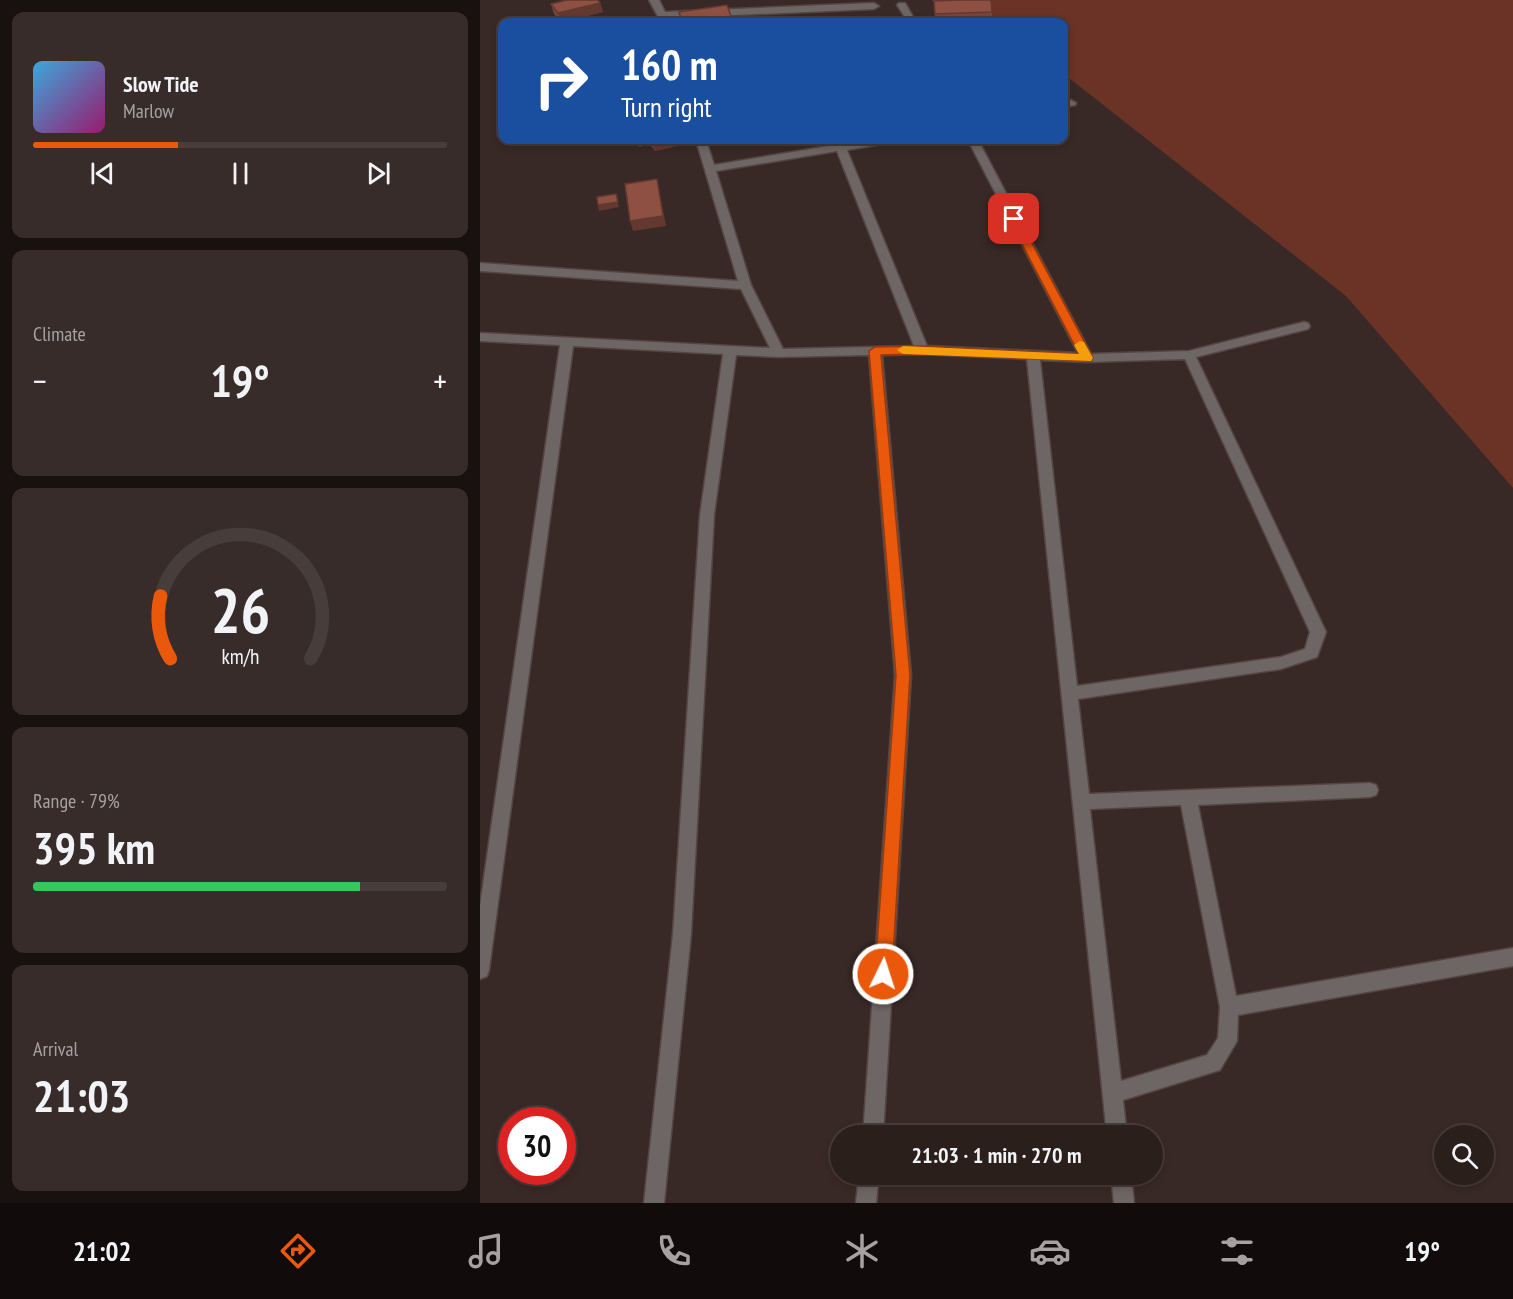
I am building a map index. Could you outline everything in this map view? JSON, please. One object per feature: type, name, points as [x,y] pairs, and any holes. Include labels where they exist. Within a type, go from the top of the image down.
[{"type":"street","points":[[654,0],[663,18]]},
{"type":"street","points":[[903,5],[910,18]]},
{"type":"street","points":[[677,18],[874,6]]},
{"type":"street","points":[[783,10],[787,18]]},
{"type":"street","points":[[702,144],[745,285],[779,353]]},
{"type":"street","points":[[710,169],[840,144],[922,350]]},
{"type":"street","points":[[975,144],[1087,358]]},
{"type":"street","points":[[480,267],[745,285]]},
{"type":"street","points":[[480,337],[779,353],[922,350],[1087,358],[1189,355],[1304,326]]},
{"type":"street","points":[[480,970],[567,342]]},
{"type":"street","points":[[654,1203],[682,934],[707,515],[730,350]]},
{"type":"street","points":[[874,1125],[903,675],[875,351]]},
{"type":"street","points":[[1033,355],[1116,1125]]},
{"type":"street","points":[[1069,694],[1281,663],[1312,653],[1318,632],[1189,355]]},
{"type":"street","points":[[1081,802],[1370,790]]},
{"type":"street","points":[[1112,1093],[1213,1063],[1227,1041],[1229,1007],[1188,797]]},
{"type":"street","points":[[1229,1007],[1513,957]]},
{"type":"street","points":[[866,1203],[868,1185]]},
{"type":"street","points":[[1122,1185],[1124,1203]]},
{"type":"shaded area","points":[[969,0],[1513,0],[1513,488],[1346,296],[1068,77],[1068,18],[993,18]]},
{"type":"building","points":[[567,0],[598,0],[600,3],[558,13],[551,4]]},
{"type":"building","points":[[991,0],[992,12],[935,14],[934,1]]},
{"type":"building","points":[[727,5],[732,18],[681,18],[679,12]]},
{"type":"building","points":[[657,179],[663,216],[630,221],[625,184]]},
{"type":"building","points":[[616,194],[618,202],[598,205],[597,197]]},
{"type":"slow traffic","points":[[903,350],[1087,358],[1080,345]]},
{"type":"route","points":[[883,974],[903,675],[875,351],[922,350],[1087,358],[1014,219]]}]
